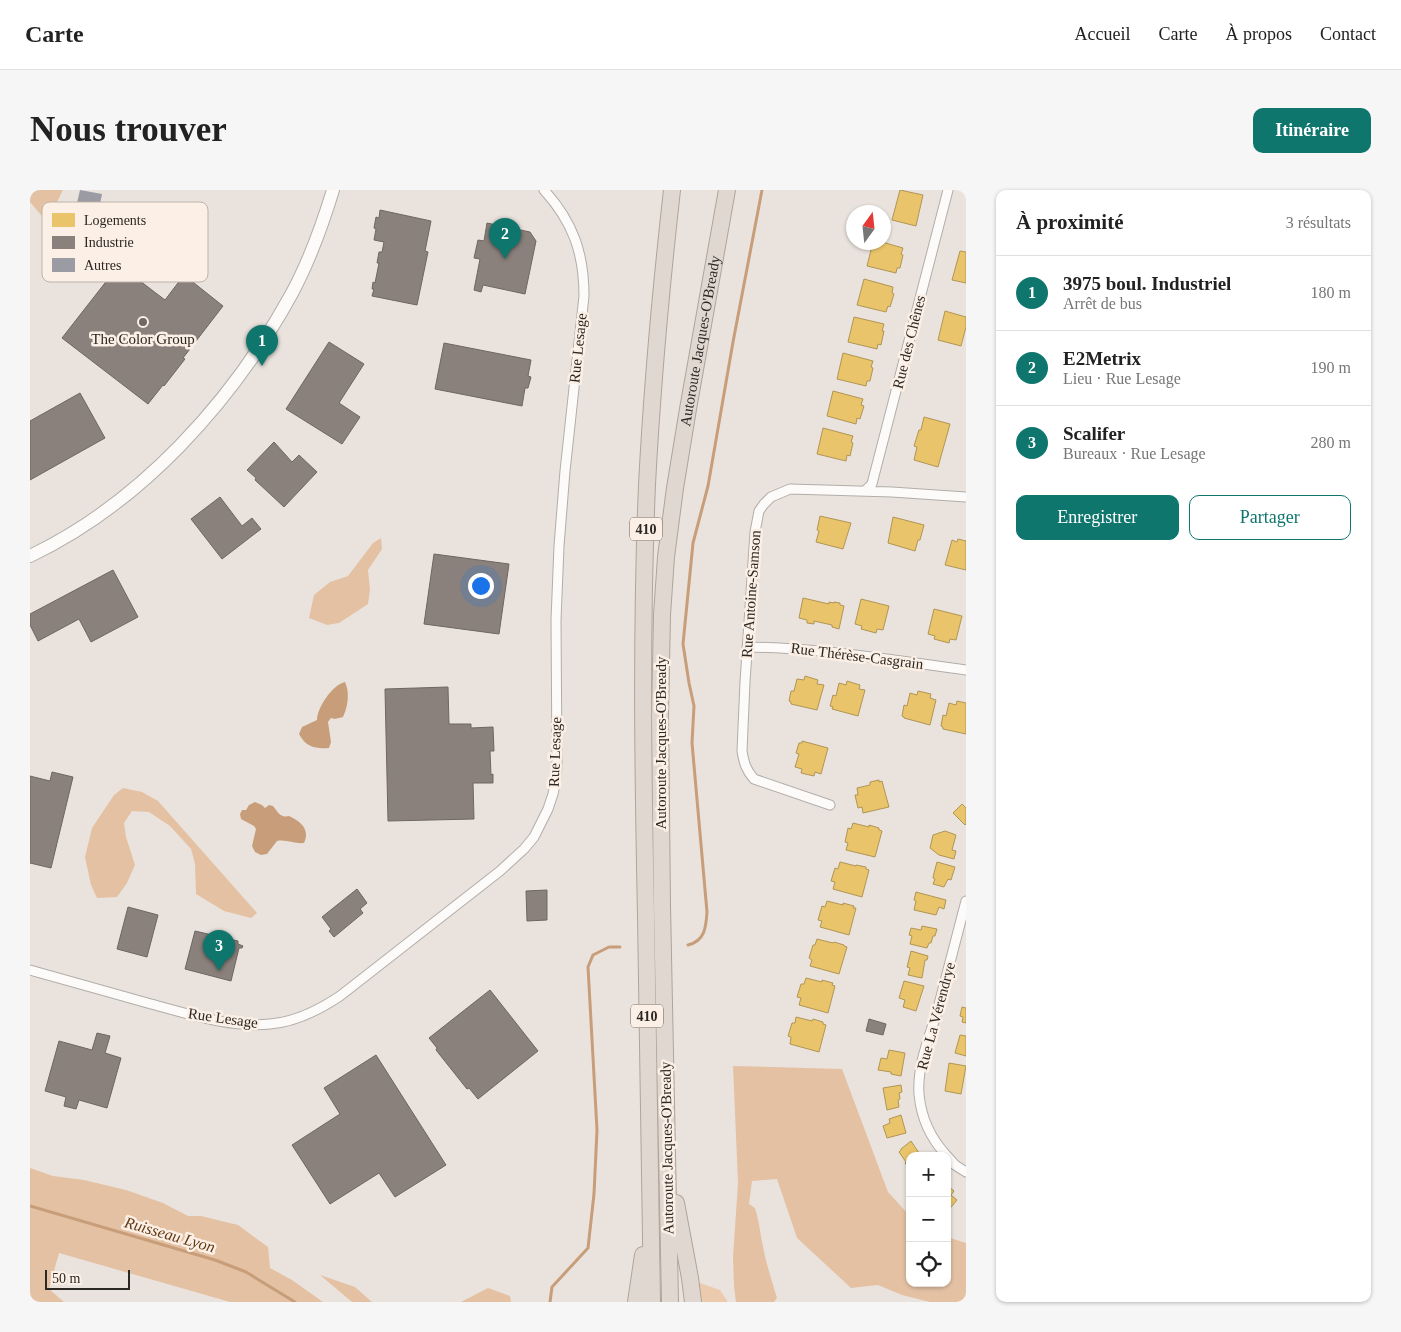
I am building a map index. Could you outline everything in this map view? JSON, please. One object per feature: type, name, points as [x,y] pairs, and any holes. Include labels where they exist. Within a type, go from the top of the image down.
[{"type":"highway","name":"Autoroute Jacques-O'Bready","points":[[652,1302],[642,719],[643,617],[652,405],[659,312],[672,190]]},
{"type":"highway","name":"Autoroute Jacques-O'Bready","points":[[670,1302],[662,950],[660,725],[663,595],[675,488],[727,190]]},
{"type":"highway","points":[[667,1158],[693,1302]]},
{"type":"highway","points":[[636,1302],[650,1194]]},
{"type":"main road","points":[[30,556],[81,527],[122,498],[190,435],[223,398],[270,332],[292,294],[313,250],[333,190]]},
{"type":"street","name":"Rue Lesage","points":[[30,970],[209,1019],[251,1025],[285,1022],[315,1010],[340,996],[500,871],[534,837],[553,794],[557,764],[556,620],[559,546],[584,296],[584,275],[578,248],[568,223],[544,190]]},
{"type":"street","name":"Rue des Chênes","points":[[865,492],[872,484],[948,190]]},
{"type":"street","name":"Rue Antoine-Samson","points":[[830,805],[754,779],[747,772],[744,763],[742,751],[747,647],[754,532],[759,511],[772,497],[790,489],[966,497]]},
{"type":"street","name":"Rue Thérèse-Casgrain","points":[[747,647],[823,651],[966,670]]},
{"type":"street","name":"Rue La Vérendrye","points":[[944,1152],[934,1140],[924,1118],[919,1095],[919,1082],[925,1052],[966,901]]},
{"type":"street","name":"Rue La Vérendrye","points":[[951,1160],[966,1172]]},
{"type":"shaded area","points":[[30,190],[63,190],[57,202],[42,202],[42,216],[30,202]]},
{"type":"shaded area","points":[[381,538],[382,549],[368,570],[370,590],[368,604],[339,623],[327,625],[309,618],[314,595],[330,582],[348,576],[373,543]]},
{"type":"shaded area","points":[[345,682],[348,699],[343,717],[331,718],[328,722],[331,742],[329,748],[319,748],[308,744],[299,734],[302,727],[317,720],[320,709],[330,692]]},
{"type":"shaded area","points":[[123,788],[142,792],[158,801],[257,913],[251,918],[224,911],[196,894],[195,864],[191,849],[170,826],[149,812],[132,811],[124,823],[126,837],[135,865],[127,883],[117,897],[97,898],[91,885],[85,857],[92,828],[114,795]]},
{"type":"shaded area","points":[[255,802],[265,808],[269,805],[273,806],[281,815],[289,816],[298,821],[305,830],[306,838],[304,843],[277,841],[267,854],[261,855],[255,852],[252,846],[256,829],[241,819],[240,814],[242,810],[246,810],[249,805]]},
{"type":"shaded area","points":[[733,1066],[842,1069],[888,1192],[906,1212],[906,1287],[951,1287],[951,1238],[966,1243],[966,1302],[930,1302],[902,1295],[878,1285],[851,1288],[797,1238],[777,1179],[752,1181],[749,1204],[755,1208],[777,1298],[774,1302],[736,1302],[733,1257],[738,1183]]},
{"type":"shaded area","points":[[30,1168],[53,1176],[84,1180],[126,1190],[163,1203],[188,1216],[201,1216],[238,1225],[268,1247],[270,1268],[292,1280],[323,1302],[230,1302],[59,1253],[49,1289],[64,1302],[30,1302]]},
{"type":"shaded area","points":[[320,1275],[355,1287],[372,1302],[352,1302]]},
{"type":"shaded area","points":[[697,1282],[720,1290],[728,1302],[700,1302]]},
{"type":"shaded area","points":[[488,1288],[510,1296],[511,1302],[461,1302]]},
{"type":"building: Logements","points":[[900,190],[923,195],[916,226],[892,220]]},
{"type":"building: Logements","points":[[891,245],[903,248],[900,268],[897,268],[896,273],[867,266],[871,250],[891,250]]},
{"type":"building: Logements","points":[[960,251],[966,252],[966,283],[952,280]]},
{"type":"building: Logements","points":[[864,279],[893,287],[892,293],[894,294],[890,307],[888,306],[886,312],[857,305]]},
{"type":"building: Logements","points":[[945,311],[966,317],[966,327],[961,346],[938,340]]},
{"type":"building: Logements","points":[[854,317],[884,324],[881,345],[878,344],[877,349],[848,342]]},
{"type":"building: Logements","points":[[843,353],[873,361],[870,381],[867,381],[866,386],[837,379]]},
{"type":"building: Logements","points":[[833,391],[863,399],[861,405],[864,406],[860,419],[857,418],[856,424],[827,416]]},
{"type":"building: Logements","points":[[924,417],[950,424],[938,467],[914,460],[917,447],[914,446]]},
{"type":"building: Logements","points":[[823,428],[853,436],[850,456],[847,455],[846,461],[817,454]]},
{"type":"building: Logements","points":[[820,516],[851,523],[843,549],[816,542]]},
{"type":"building: Logements","points":[[893,517],[924,525],[915,551],[888,543]]},
{"type":"building: Logements","points":[[958,539],[966,541],[966,570],[945,565],[952,540],[957,542]]},
{"type":"building: Logements","points":[[803,598],[829,604],[829,602],[840,603],[840,605],[844,606],[839,629],[832,627],[832,625],[814,621],[814,624],[807,623],[807,620],[799,618]]},
{"type":"building: Logements","points":[[861,599],[889,606],[883,630],[877,629],[876,633],[861,629],[862,626],[855,624]]},
{"type":"building: Logements","points":[[934,609],[962,616],[956,640],[950,639],[949,643],[934,639],[935,636],[928,634]]},
{"type":"building: Logements","points":[[805,676],[818,680],[817,684],[824,685],[817,710],[791,704],[789,701],[791,691],[794,691],[797,679],[804,680]]},
{"type":"building: Logements","points":[[847,681],[860,685],[859,689],[865,690],[858,716],[832,709],[833,707],[830,706],[833,695],[836,696],[839,683],[846,685]]},
{"type":"building: Logements","points":[[918,691],[931,694],[930,698],[936,700],[930,725],[902,716],[904,705],[907,706],[910,693],[917,695]]},
{"type":"building: Logements","points":[[957,701],[966,703],[966,734],[943,729],[941,726],[943,715],[946,716],[949,703],[956,705]]},
{"type":"building: Logements","points":[[802,741],[828,748],[821,774],[815,772],[814,776],[801,773],[802,769],[795,767],[799,754],[796,753],[799,743],[802,743]]},
{"type":"building: Logements","points":[[879,780],[879,782],[882,781],[889,807],[863,813],[862,807],[858,808],[855,795],[858,795],[857,788],[870,785],[870,782]]},
{"type":"building: Logements","points":[[962,804],[966,808],[965,825],[953,813]]},
{"type":"building: Logements","points":[[853,823],[869,827],[869,825],[882,831],[875,857],[846,850],[848,843],[845,842],[848,828],[851,829]]},
{"type":"building: Logements","points":[[945,831],[956,835],[952,850],[956,851],[954,859],[939,855],[930,848],[933,835]]},
{"type":"building: Logements","points":[[840,862],[866,867],[869,870],[862,897],[833,889],[835,882],[831,881],[835,868],[838,869]]},
{"type":"building: Logements","points":[[937,862],[955,867],[951,880],[948,879],[944,887],[933,884]]},
{"type":"building: Logements","points":[[916,892],[946,900],[944,909],[939,907],[936,915],[914,910]]},
{"type":"building: Logements","points":[[827,901],[843,905],[843,903],[856,908],[849,935],[820,927],[822,921],[818,920],[822,906],[825,907]]},
{"type":"building: Logements","points":[[922,926],[937,929],[927,948],[910,944],[912,936],[909,935],[911,928],[921,930]]},
{"type":"building: Logements","points":[[817,939],[847,947],[839,974],[810,966],[812,960],[809,958]]},
{"type":"building: Logements","points":[[911,951],[928,956],[927,960],[925,960],[922,978],[908,975],[910,968],[907,967]]},
{"type":"building: Logements","points":[[806,978],[833,983],[832,985],[835,986],[828,1013],[799,1005],[801,998],[797,997],[801,984],[804,984]]},
{"type":"building: Logements","points":[[904,981],[924,986],[916,1011],[903,1007],[905,1000],[899,998]]},
{"type":"building: Logements","points":[[962,1007],[966,1008],[966,1023],[962,1022],[963,1017],[960,1016]]},
{"type":"building: Logements","points":[[796,1017],[812,1021],[813,1019],[826,1025],[819,1052],[790,1044],[791,1037],[788,1036]]},
{"type":"building: Logements","points":[[960,1035],[966,1036],[966,1056],[955,1053]]},
{"type":"building: Logements","points":[[889,1050],[905,1053],[901,1076],[878,1070],[881,1058],[887,1059]]},
{"type":"building: Logements","points":[[949,1063],[966,1066],[961,1094],[945,1091]]},
{"type":"building: Logements","points":[[901,1085],[902,1092],[899,1093],[900,1099],[898,1100],[899,1107],[887,1110],[883,1088]]},
{"type":"building: Logements","points":[[901,1115],[906,1133],[887,1138],[883,1126],[890,1123],[889,1119]]},
{"type":"building: Logements","points":[[911,1141],[918,1152],[906,1152],[906,1162],[899,1152]]},
{"type":"building: Logements","points":[[951,1195],[957,1200],[951,1207]]},
{"type":"building: Industrie","points":[[380,210],[431,221],[425,251],[428,252],[417,305],[372,296],[373,282],[375,283],[379,263],[377,263],[379,252],[382,252],[384,242],[374,240],[376,217],[379,218]]},
{"type":"building: Industrie","points":[[487,223],[530,232],[536,241],[525,294],[483,285],[481,292],[474,290],[480,259],[474,258],[478,240],[484,241]]},
{"type":"building: Industrie","name":"The Color Group","points":[[106,282],[141,282],[165,300],[179,282],[193,282],[223,306],[183,358],[185,359],[148,404],[62,338]]},
{"type":"building: Industrie","points":[[329,342],[364,364],[339,403],[360,417],[342,444],[286,409]]},
{"type":"building: Industrie","points":[[444,343],[531,360],[528,376],[531,377],[528,388],[525,388],[522,406],[435,389]]},
{"type":"building: Industrie","points":[[80,393],[105,438],[30,480],[30,421]]},
{"type":"building: Industrie","points":[[274,442],[292,462],[299,455],[317,472],[284,507],[247,470]]},
{"type":"building: Industrie","points":[[220,497],[242,526],[252,518],[261,529],[222,559],[191,519]]},
{"type":"building: Industrie","points":[[434,554],[509,564],[499,634],[424,624]]},
{"type":"building: Industrie","points":[[113,570],[138,617],[91,642],[79,619],[38,641],[30,625],[30,614]]},
{"type":"building: Industrie","points":[[448,687],[449,724],[471,724],[471,728],[493,727],[494,751],[490,751],[493,783],[473,783],[474,819],[388,821],[385,689]]},
{"type":"building: Industrie","points":[[52,772],[73,777],[51,868],[30,863],[30,776],[50,781]]},
{"type":"building: Industrie","points":[[357,889],[367,903],[360,909],[363,913],[334,937],[329,931],[331,929],[322,917]]},
{"type":"building: Industrie","points":[[547,890],[547,920],[527,921],[526,891]]},
{"type":"building: Industrie","points":[[128,907],[158,915],[147,957],[117,949]]},
{"type":"building: Industrie","points":[[195,931],[238,941],[238,944],[243,946],[239,948],[231,981],[185,969]]},
{"type":"building: Industrie","points":[[490,990],[538,1051],[478,1099],[469,1088],[467,1089],[436,1050],[437,1048],[429,1038]]},
{"type":"building: Industrie","points":[[869,1019],[886,1024],[883,1035],[866,1031]]},
{"type":"building: Industrie","points":[[97,1033],[110,1036],[105,1053],[121,1058],[107,1108],[79,1100],[76,1109],[64,1106],[66,1097],[45,1091],[59,1041],[92,1050]]},
{"type":"building: Industrie","points":[[376,1055],[446,1165],[395,1197],[379,1173],[330,1204],[292,1145],[340,1114],[324,1088]]},
{"type":"building: Autres","points":[[80,190],[102,194],[100,202],[77,202]]},
{"type":"waterway","points":[[688,945],[694,943],[704,933],[707,912],[692,743],[694,706],[683,644],[693,543],[708,486],[762,190]]},
{"type":"waterway","points":[[550,1302],[552,1287],[588,1248],[594,1194],[597,1130],[588,967],[593,955],[609,947],[620,947]]},
{"type":"waterway","name":"Ruisseau Lyon","points":[[30,1206],[215,1260],[246,1272],[295,1302]]},
{"type":"place","name":"E2Metrix","points":[[505,259]]},
{"type":"place","name":"The Color Group","points":[[143,322]]},
{"type":"place","name":"3975 boul. Industriel","points":[[262,366]]},
{"type":"place","name":"Scalifer","points":[[219,971]]}]
